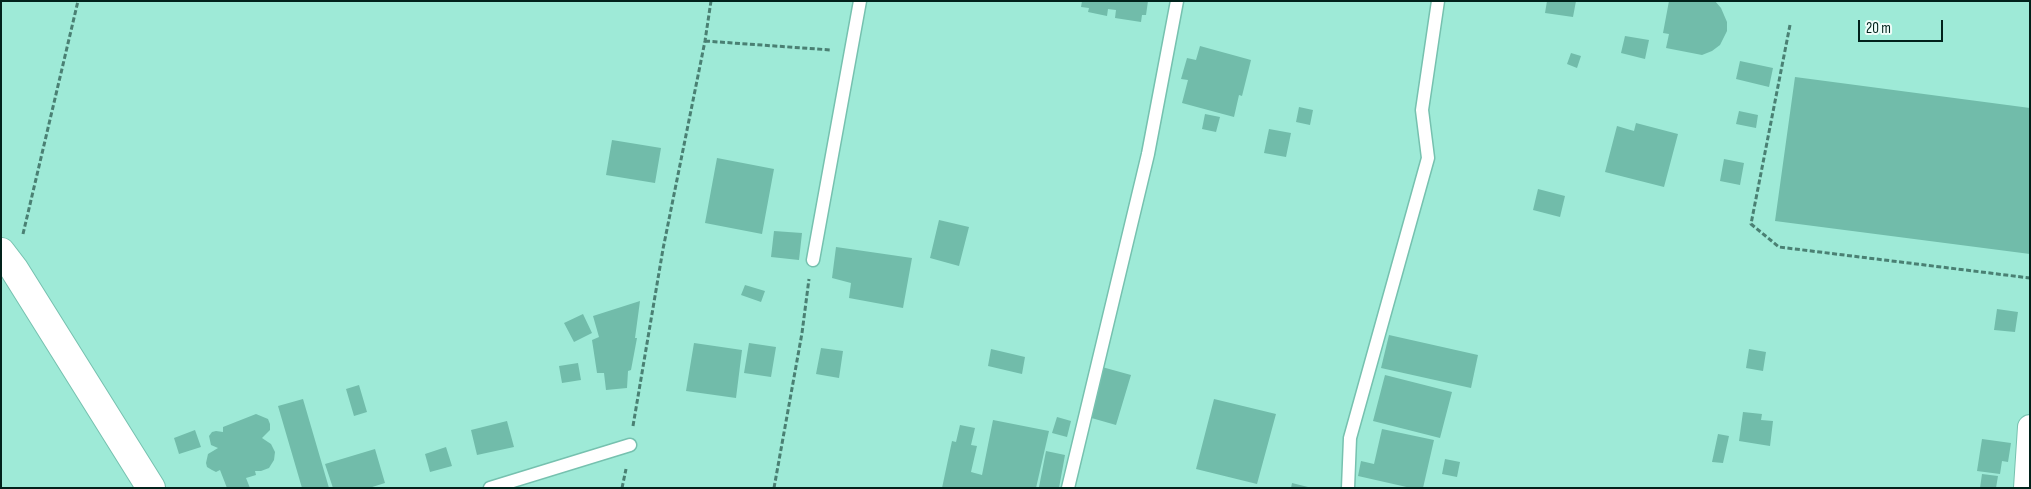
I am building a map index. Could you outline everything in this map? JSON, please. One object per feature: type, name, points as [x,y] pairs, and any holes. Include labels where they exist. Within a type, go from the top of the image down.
[{"type":"street","points":[[8,260],[151,488]]},
{"type":"street","points":[[2026,488],[2030,427]]},
{"type":"lane","points":[[813,260],[860,1]]},
{"type":"lane","points":[[1068,488],[1148,154],[1177,1]]},
{"type":"lane","points":[[1348,488],[1350,438],[1428,158],[1422,110],[1438,1]]},
{"type":"lane","points":[[490,488],[630,445]]},
{"type":"path","points":[[8,260],[78,1]]},
{"type":"path","points":[[622,488],[663,249],[706,41],[711,1]]},
{"type":"path","points":[[1790,25],[1752,224],[1779,247],[2030,278]]},
{"type":"path","points":[[706,41],[837,51]]},
{"type":"building","points":[[1082,1],[1148,1],[1146,15],[1142,15],[1141,22],[1115,18],[1116,10],[1108,9],[1107,16],[1088,12],[1089,8],[1081,7]]},
{"type":"building","points":[[1547,1],[1576,1],[1573,17],[1545,13]]},
{"type":"building","points":[[1669,1],[1715,1],[1721,8],[1727,22],[1727,31],[1720,45],[1702,55],[1666,48],[1669,34],[1663,33]]},
{"type":"building","points":[[1625,36],[1649,40],[1645,59],[1621,53]]},
{"type":"building","points":[[1200,46],[1251,60],[1242,96],[1239,95],[1234,117],[1182,103],[1188,80],[1181,79],[1187,58],[1196,60]]},
{"type":"building","points":[[1571,53],[1581,56],[1577,68],[1567,64]]},
{"type":"building","points":[[1740,61],[1773,68],[1769,87],[1736,79]]},
{"type":"building","points":[[1795,77],[2030,108],[2030,254],[1775,221]]},
{"type":"building","points":[[1299,107],[1313,110],[1310,125],[1296,122]]},
{"type":"building","points":[[1739,111],[1758,115],[1756,128],[1736,124]]},
{"type":"building","points":[[1205,114],[1220,117],[1216,132],[1202,129]]},
{"type":"building","points":[[1636,123],[1678,134],[1664,187],[1605,172],[1617,126],[1634,131]]},
{"type":"building","points":[[1269,129],[1291,133],[1286,157],[1264,153]]},
{"type":"building","points":[[612,140],[661,148],[655,183],[606,175]]},
{"type":"building","points":[[717,158],[774,169],[762,234],[705,223]]},
{"type":"building","points":[[1724,159],[1744,163],[1740,185],[1720,181]]},
{"type":"building","points":[[1538,189],[1565,196],[1560,217],[1533,210]]},
{"type":"building","points":[[939,220],[969,227],[959,266],[930,258]]},
{"type":"building","points":[[774,231],[802,233],[799,260],[771,257]]},
{"type":"building","points":[[836,247],[912,258],[903,308],[849,298],[851,283],[832,278]]},
{"type":"building","points":[[745,285],[765,291],[761,302],[741,295]]},
{"type":"building","points":[[640,301],[635,338],[637,338],[631,370],[628,371],[627,388],[606,390],[604,373],[597,373],[592,340],[599,337],[593,316]]},
{"type":"building","points":[[1997,309],[2018,312],[2015,332],[1994,330]]},
{"type":"building","points":[[583,314],[592,333],[574,342],[564,323]]},
{"type":"building","points":[[1389,335],[1478,355],[1471,388],[1381,368]]},
{"type":"building","points":[[694,343],[742,350],[736,398],[686,391]]},
{"type":"building","points":[[749,343],[776,347],[771,377],[744,373]]},
{"type":"building","points":[[821,348],[843,351],[839,378],[816,374]]},
{"type":"building","points":[[991,349],[1025,357],[1022,374],[988,366]]},
{"type":"building","points":[[1749,349],[1766,352],[1763,371],[1746,368]]},
{"type":"building","points":[[578,363],[581,380],[562,383],[559,366]]},
{"type":"building","points":[[1102,367],[1131,375],[1116,425],[1088,417]]},
{"type":"building","points":[[1385,375],[1452,392],[1440,438],[1373,421]]},
{"type":"building","points":[[359,385],[367,412],[354,416],[346,389]]},
{"type":"building","points":[[303,399],[329,488],[302,488],[278,406]]},
{"type":"building","points":[[1214,399],[1276,414],[1257,484],[1196,469]]},
{"type":"building","points":[[1743,412],[1762,414],[1761,420],[1773,421],[1770,446],[1739,441]]},
{"type":"building","points":[[256,414],[268,419],[270,424],[270,430],[262,438],[271,444],[275,452],[274,460],[269,468],[255,471],[256,475],[246,478],[250,488],[227,488],[220,470],[216,472],[207,467],[208,454],[218,448],[211,445],[209,436],[212,432],[223,432],[223,427]]},
{"type":"building","points":[[1057,417],[1071,421],[1067,437],[1052,433]]},
{"type":"building","points":[[993,420],[1049,431],[1036,488],[942,488],[952,441],[956,442],[960,425],[975,428],[971,445],[977,446],[971,472],[982,475]]},
{"type":"building","points":[[507,421],[514,447],[477,455],[471,430]]},
{"type":"building","points":[[1382,429],[1434,440],[1423,488],[1411,488],[1358,476],[1361,461],[1374,464]]},
{"type":"building","points":[[195,430],[201,447],[179,454],[174,438]]},
{"type":"building","points":[[1718,434],[1729,436],[1723,463],[1712,462]]},
{"type":"building","points":[[1982,439],[2011,443],[2008,462],[2002,461],[2000,474],[1977,471]]},
{"type":"building","points":[[446,447],[452,466],[430,472],[425,454]]},
{"type":"building","points":[[375,449],[385,483],[369,488],[333,488],[325,464]]},
{"type":"building","points":[[1046,451],[1065,455],[1059,488],[1039,487]]},
{"type":"building","points":[[1445,459],[1460,462],[1457,477],[1442,474]]},
{"type":"building","points":[[1982,474],[1998,476],[1996,488],[1980,488]]},
{"type":"building","points":[[1292,483],[1308,487],[1308,488],[1291,488]]}]
